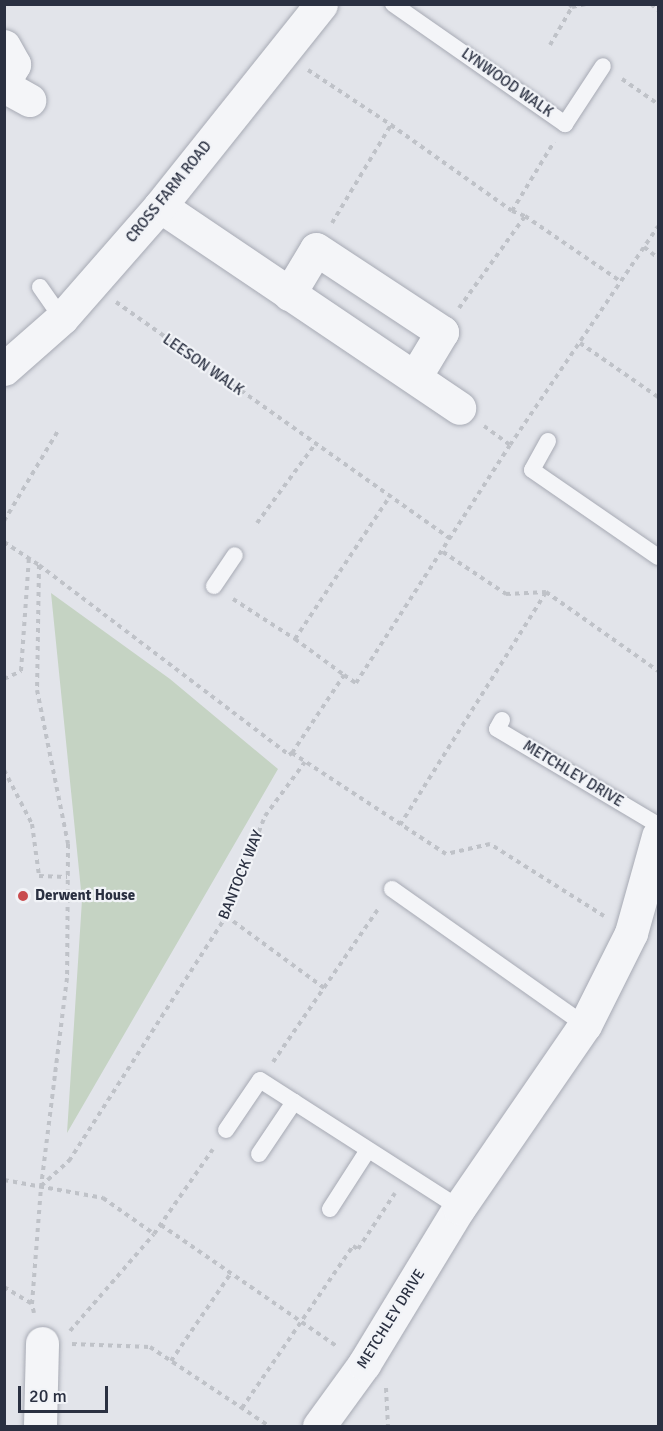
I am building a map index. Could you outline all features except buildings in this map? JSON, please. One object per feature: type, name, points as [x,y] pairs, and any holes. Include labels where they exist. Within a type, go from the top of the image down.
[{"type":"street","name":"CROSS FARM ROAD","points":[[4,369],[62,318],[160,206],[321,4]]},
{"type":"street","points":[[4,46],[14,64],[13,90]]},
{"type":"street","points":[[160,206],[459,408]]},
{"type":"street","points":[[289,294],[316,249],[442,332],[415,377]]},
{"type":"street","name":"METCHLEY DRIVE","points":[[319,1426],[364,1364],[459,1208],[585,1024],[631,933],[658,836]]},
{"type":"street","points":[[40,1426],[50,1343]]},
{"type":"lane","name":"LYNWOOD WALK","points":[[393,4],[565,124],[603,66]]},
{"type":"lane","points":[[40,287],[62,318]]},
{"type":"lane","points":[[548,441],[532,470],[658,557]]},
{"type":"lane","points":[[214,586],[235,555]]},
{"type":"lane","name":"METCHLEY DRIVE","points":[[502,720],[497,729],[658,825]]},
{"type":"lane","points":[[392,889],[585,1024]]},
{"type":"lane","points":[[226,1130],[260,1080],[459,1208]]},
{"type":"lane","points":[[260,1154],[294,1102]]},
{"type":"lane","points":[[330,1209],[368,1150]]},
{"type":"path","points":[[550,45],[571,6],[586,4]]},
{"type":"path","points":[[651,4],[658,10]]},
{"type":"path","points":[[282,53],[391,125],[512,211],[525,216],[620,281]]},
{"type":"path","points":[[603,66],[658,104]]},
{"type":"path","points":[[512,211],[565,124]]},
{"type":"path","points":[[316,249],[391,125]]},
{"type":"path","points":[[442,332],[525,216]]},
{"type":"path","points":[[214,586],[296,639],[356,683],[443,552],[510,445],[658,226]]},
{"type":"path","points":[[644,247],[658,258]]},
{"type":"path","name":"LEESON WALK","points":[[92,284],[451,539]]},
{"type":"path","points":[[579,343],[658,397]]},
{"type":"path","points":[[4,521],[60,429]]},
{"type":"path","points":[[257,523],[316,443]]},
{"type":"path","points":[[296,639],[390,496]]},
{"type":"path","points":[[4,542],[39,565],[289,755],[292,753],[446,854],[490,844],[631,933]]},
{"type":"path","points":[[443,552],[506,594],[546,592],[658,670]]},
{"type":"path","points":[[4,679],[21,671],[29,558]]},
{"type":"path","points":[[39,565],[37,690],[68,844],[67,978],[41,1186],[32,1304],[50,1343]]},
{"type":"path","points":[[400,825],[546,592]]},
{"type":"path","points":[[292,753],[344,675]]},
{"type":"path","name":"BANTOCK WAY","points":[[41,1186],[69,1161],[226,916],[264,816],[305,762]]},
{"type":"path","points":[[4,770],[32,824],[39,876],[67,877]]},
{"type":"path","points":[[260,1080],[392,889]]},
{"type":"path","points":[[226,916],[324,988]]},
{"type":"path","points":[[50,1343],[154,1234],[226,1130]]},
{"type":"path","points":[[242,1408],[354,1246],[358,1249],[407,1174]]},
{"type":"path","points":[[4,1180],[103,1198],[154,1234]]},
{"type":"path","points":[[161,1225],[364,1364]]},
{"type":"path","points":[[171,1361],[231,1273]]},
{"type":"path","points":[[4,1287],[32,1304]]},
{"type":"path","points":[[50,1343],[150,1347],[269,1426]]},
{"type":"green space","points":[[51,593],[170,679],[278,769],[67,1133],[82,900]]},
{"type":"place","name":"Derwent House","points":[[23,896]]}]
